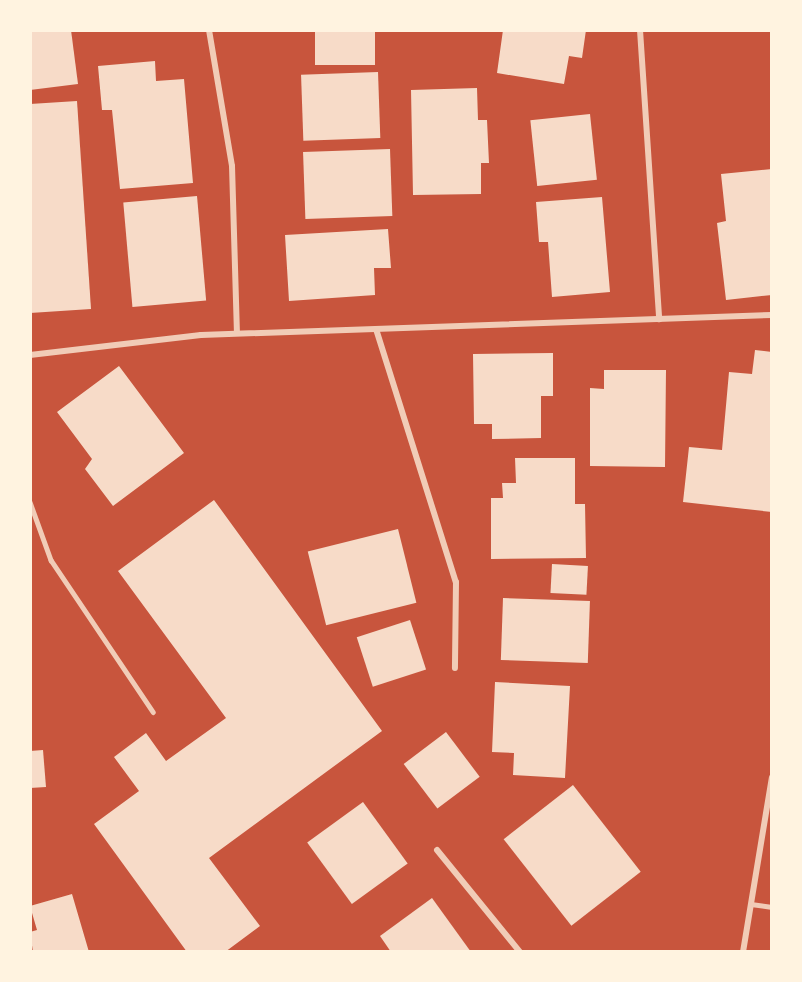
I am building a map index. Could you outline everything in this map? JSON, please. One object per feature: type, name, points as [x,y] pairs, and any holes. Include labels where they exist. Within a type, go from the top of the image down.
[{"type":"street","points":[[209,30],[232,166],[237,333]]},
{"type":"street","points":[[640,30],[659,319]]},
{"type":"street","points":[[30,355],[237,333],[772,315]]},
{"type":"street","points":[[376,329],[456,582],[454,668]]},
{"type":"street","points":[[743,952],[772,777]]},
{"type":"street","points":[[437,850],[520,952]]},
{"type":"lane","points":[[30,502],[51,560],[153,712]]},
{"type":"lane","points":[[751,904],[772,907]]},
{"type":"building","points":[[30,30],[71,30],[78,84],[30,90]]},
{"type":"building","points":[[315,30],[375,30],[375,65],[315,65]]},
{"type":"building","points":[[503,30],[586,30],[582,58],[569,56],[564,84],[497,73]]},
{"type":"building","points":[[155,61],[156,81],[184,79],[193,183],[120,189],[112,110],[102,110],[98,66]]},
{"type":"building","points":[[378,72],[380,138],[303,141],[301,75]]},
{"type":"building","points":[[477,88],[478,120],[487,120],[489,163],[481,163],[481,194],[413,195],[411,90]]},
{"type":"building","points":[[77,101],[91,309],[30,313],[30,104]]},
{"type":"building","points":[[590,114],[597,180],[537,186],[530,120]]},
{"type":"building","points":[[390,149],[392,216],[305,219],[303,152]]},
{"type":"building","points":[[772,169],[772,295],[726,300],[717,223],[726,221],[721,174]]},
{"type":"building","points":[[197,196],[206,301],[132,307],[123,202]]},
{"type":"building","points":[[602,197],[610,292],[552,297],[548,242],[539,242],[536,202]]},
{"type":"building","points":[[388,229],[391,268],[374,268],[375,295],[289,301],[285,235]]},
{"type":"building","points":[[755,350],[772,352],[772,512],[683,502],[689,447],[722,450],[729,372],[752,374]]},
{"type":"building","points":[[553,353],[553,396],[541,396],[541,438],[492,439],[492,424],[474,424],[473,354]]},
{"type":"building","points":[[119,366],[184,453],[113,506],[85,469],[92,459],[57,412]]},
{"type":"building","points":[[604,370],[666,370],[665,467],[590,466],[590,388],[604,389]]},
{"type":"building","points":[[515,458],[575,458],[575,504],[585,504],[586,558],[491,559],[491,498],[503,498],[502,483],[516,483]]},
{"type":"building","points":[[214,500],[382,731],[209,858],[260,926],[225,952],[187,952],[94,824],[139,791],[114,757],[146,733],[166,761],[226,718],[118,571]]},
{"type":"building","points":[[398,529],[416,603],[326,625],[308,551]]},
{"type":"building","points":[[552,564],[588,566],[586,595],[550,593]]},
{"type":"building","points":[[503,598],[590,601],[588,663],[501,660]]},
{"type":"building","points":[[410,620],[426,669],[373,687],[357,637]]},
{"type":"building","points":[[495,682],[570,686],[565,778],[513,775],[514,753],[492,752]]},
{"type":"building","points":[[446,732],[480,777],[437,809],[404,764]]},
{"type":"building","points":[[43,750],[46,787],[30,788],[30,751]]},
{"type":"building","points":[[573,785],[641,872],[571,926],[504,839]]},
{"type":"building","points":[[363,802],[408,863],[352,904],[307,843]]},
{"type":"building","points":[[72,894],[89,952],[33,952],[30,932],[37,930],[30,906]]},
{"type":"building","points":[[432,898],[471,952],[391,952],[380,936]]}]
